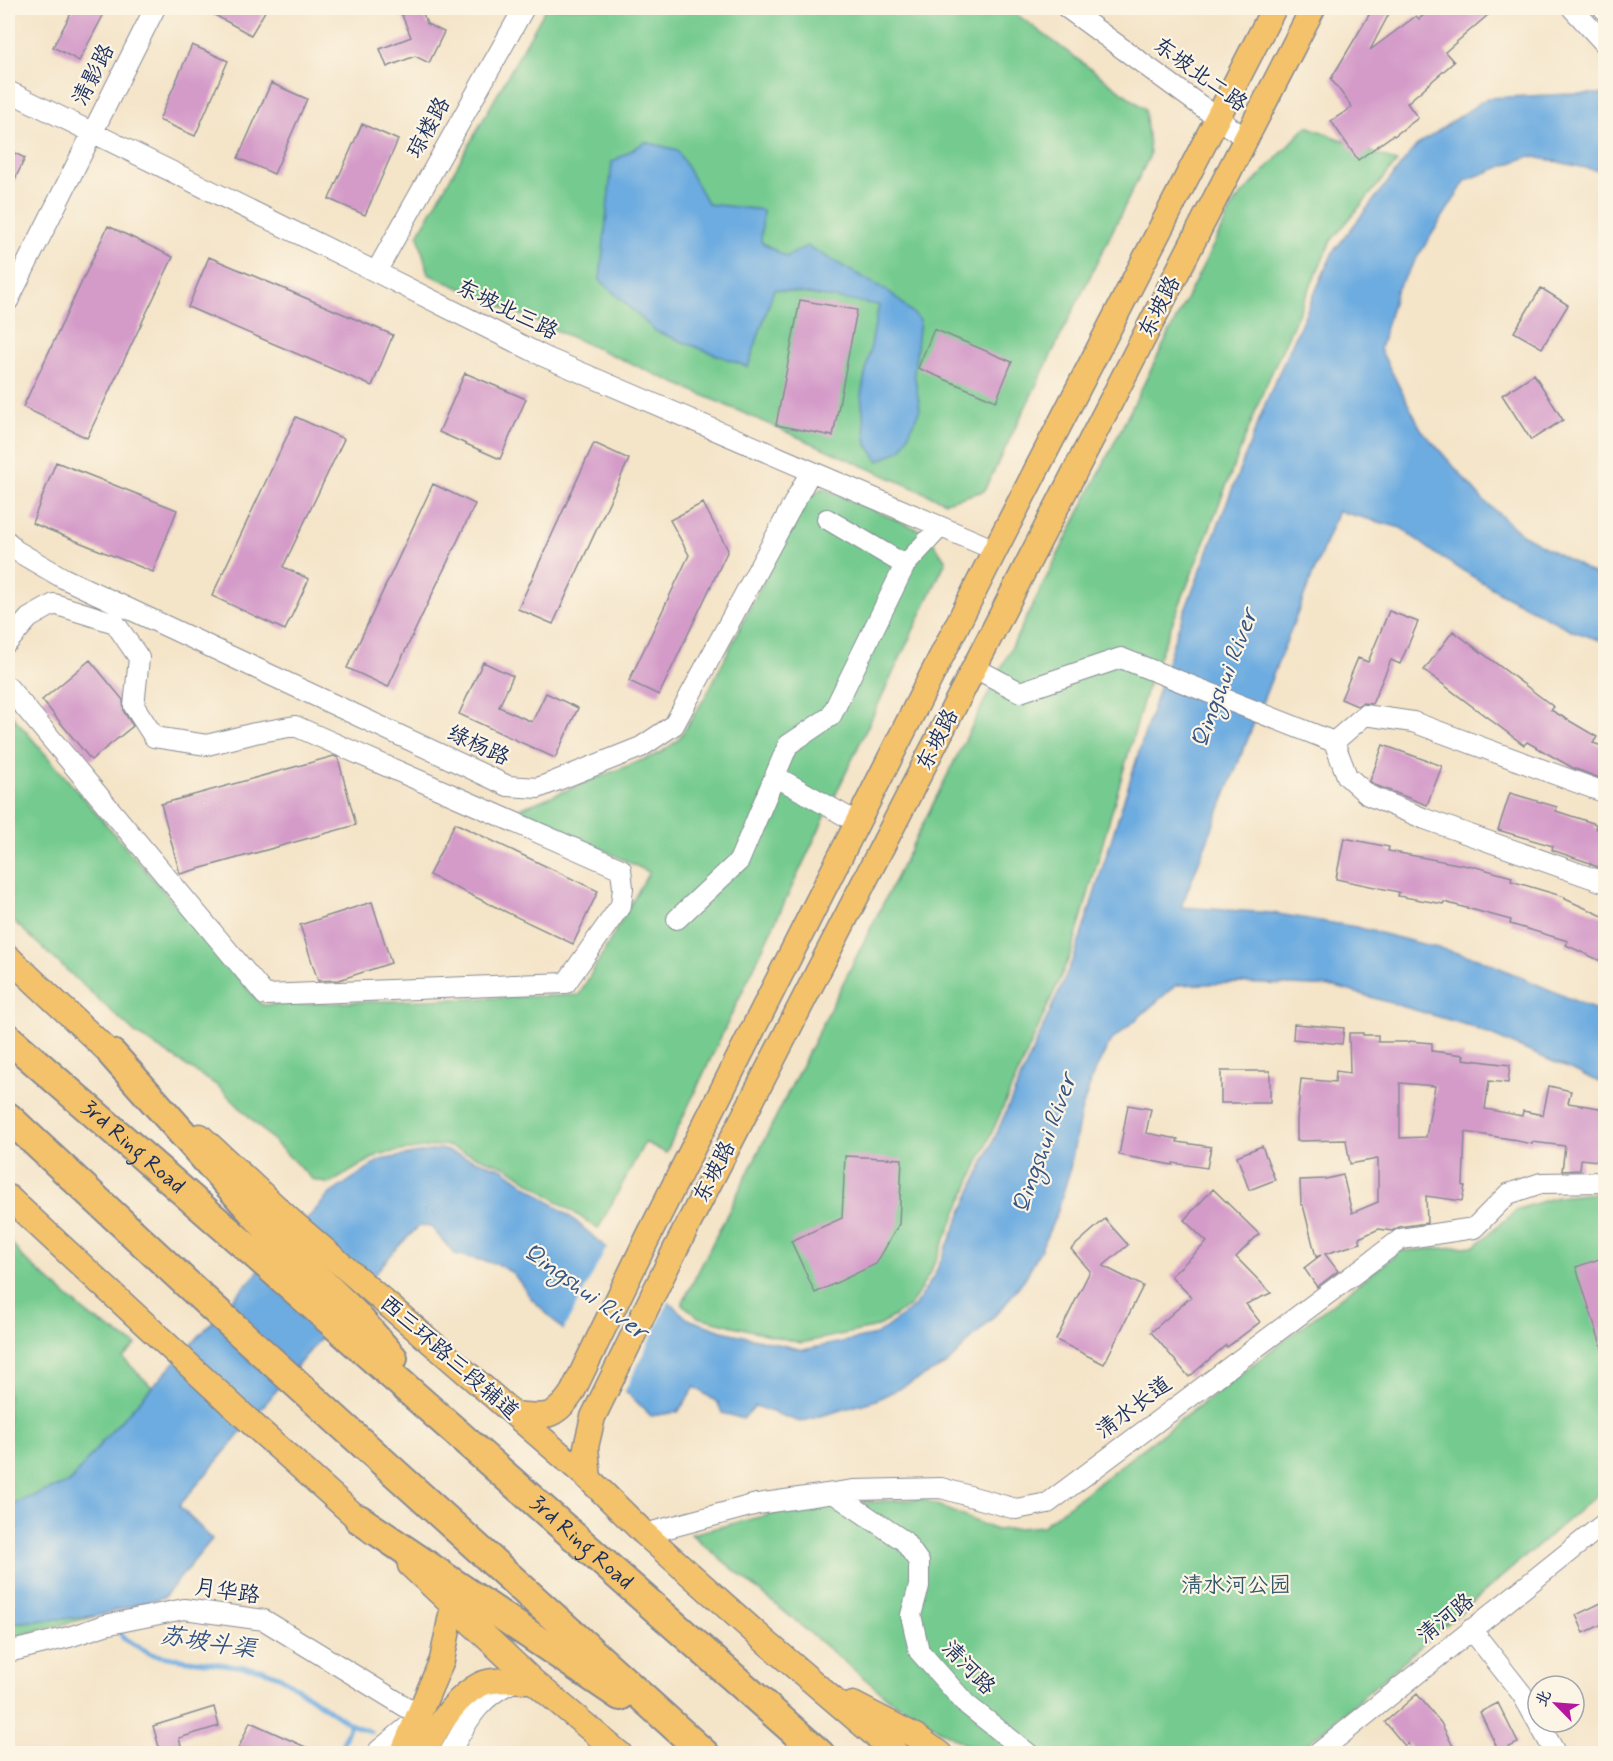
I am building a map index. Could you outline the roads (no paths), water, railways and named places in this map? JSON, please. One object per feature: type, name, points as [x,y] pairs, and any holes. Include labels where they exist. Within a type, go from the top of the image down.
[{"type":"highway","name":"3rd Ring Road","points":[[8,1038],[274,1238],[356,1312],[457,1433],[820,1754]]},
{"type":"highway","points":[[112,1054],[274,1238]]},
{"type":"highway","points":[[8,1117],[212,1307],[705,1753]]},
{"type":"highway","points":[[359,1520],[705,1753]]},
{"type":"main road","name":"东坡路","points":[[514,1414],[540,1416],[553,1413],[564,1406],[572,1393],[995,550],[1274,8]]},
{"type":"main road","name":"东坡路","points":[[589,1479],[586,1447],[593,1417],[675,1250],[1313,8]]},
{"type":"main road","points":[[8,957],[112,1054]]},
{"type":"main road","points":[[8,1197],[259,1430],[453,1605],[525,1681],[620,1754]]},
{"type":"main road","name":"西三环路三段辅道","points":[[274,1238],[356,1312],[514,1414],[589,1479],[645,1534],[897,1754]]},
{"type":"main road","points":[[572,1393],[602,1400]]},
{"type":"main road","points":[[402,1754],[442,1660],[453,1605]]},
{"type":"main road","points":[[424,1754],[435,1730],[457,1702],[482,1683],[505,1680],[525,1681]]},
{"type":"main road","points":[[818,1686],[917,1737],[940,1754]]},
{"type":"street","name":"清影路","points":[[93,132],[155,8]]},
{"type":"street","name":"琼楼路","points":[[376,272],[524,8]]},
{"type":"street","name":"东坡北二路","points":[[1067,8],[1246,139]]},
{"type":"street","points":[[1572,8],[1605,45]]},
{"type":"street","name":"东坡北三路","points":[[8,91],[545,357],[995,550]]},
{"type":"street","points":[[8,301],[93,132]]},
{"type":"street","name":"绿杨路","points":[[8,543],[15,550],[63,578],[508,786],[538,788],[641,747],[674,725],[811,471]]},
{"type":"street","points":[[827,519],[905,565]]},
{"type":"street","points":[[677,919],[739,861],[789,745],[831,716],[905,565],[940,527]]},
{"type":"street","points":[[8,642],[29,618],[54,604],[63,578]]},
{"type":"street","points":[[8,687],[265,995],[566,983],[621,905],[623,888],[621,869],[295,726],[207,745],[154,737],[134,706],[139,658],[115,623],[54,604]]},
{"type":"street","points":[[975,668],[1020,692],[1120,658],[1334,742],[1347,776],[1368,795],[1425,819],[1605,883]]},
{"type":"street","points":[[1334,742],[1365,715],[1413,722],[1605,793]]},
{"type":"street","points":[[775,776],[858,823]]},
{"type":"street","name":"清水长道","points":[[645,1534],[757,1504],[855,1490],[941,1488],[1016,1509],[1048,1503],[1401,1239],[1474,1228],[1508,1194],[1541,1183],[1605,1182]]},
{"type":"street","name":"清河路","points":[[833,1493],[904,1540],[919,1562],[919,1586],[911,1615],[919,1651],[966,1704],[1029,1754]]},
{"type":"street","name":"清河路","points":[[1317,1754],[1605,1522]]},
{"type":"street","name":"月华路","points":[[8,1652],[69,1637],[105,1625],[184,1610],[264,1620],[419,1717]]},
{"type":"street","points":[[1471,1629],[1522,1694],[1556,1754]]},
{"type":"street","points":[[449,1754],[468,1720],[483,1701],[499,1688],[525,1681]]},
{"type":"street","points":[[378,1754],[419,1717]]},
{"type":"water","name":"Qingshui River","points":[[1605,94],[1605,172],[1530,156],[1466,180],[1396,291],[1380,349],[1421,429],[1483,500],[1523,535],[1605,580],[1605,642],[1573,631],[1502,594],[1440,557],[1401,528],[1338,511],[1181,907],[1272,913],[1356,927],[1477,958],[1605,1014],[1605,1084],[1470,1026],[1336,987],[1238,983],[1176,985],[1110,1042],[1093,1075],[1081,1112],[1069,1173],[1057,1213],[1025,1278],[1004,1306],[946,1365],[876,1400],[800,1422],[755,1406],[743,1419],[722,1413],[718,1403],[695,1387],[678,1412],[651,1416],[531,1298],[513,1273],[497,1264],[455,1254],[431,1227],[420,1225],[395,1250],[179,1506],[212,1539],[164,1597],[97,1616],[8,1623],[8,1503],[12,1504],[70,1482],[107,1436],[330,1194],[380,1160],[441,1149],[503,1169],[572,1218],[688,1319],[722,1331],[803,1350],[876,1335],[915,1306],[934,1276],[1076,952],[1177,631],[1266,402],[1333,252],[1416,146],[1487,98]]},
{"type":"water","points":[[645,142],[677,150],[708,204],[763,210],[761,242],[786,257],[807,246],[891,293],[920,320],[914,372],[920,409],[902,449],[879,461],[867,445],[861,395],[879,305],[774,289],[748,367],[655,331],[600,280],[612,162]]},
{"type":"waterway","name":"苏坡斗渠","points":[[117,1626],[123,1638],[151,1654],[261,1669],[281,1677],[350,1724],[339,1754]]},
{"type":"waterway","points":[[350,1724],[371,1732]]},
{"type":"park label","name":"清水河公园","points":[[1236,1586]]}]
